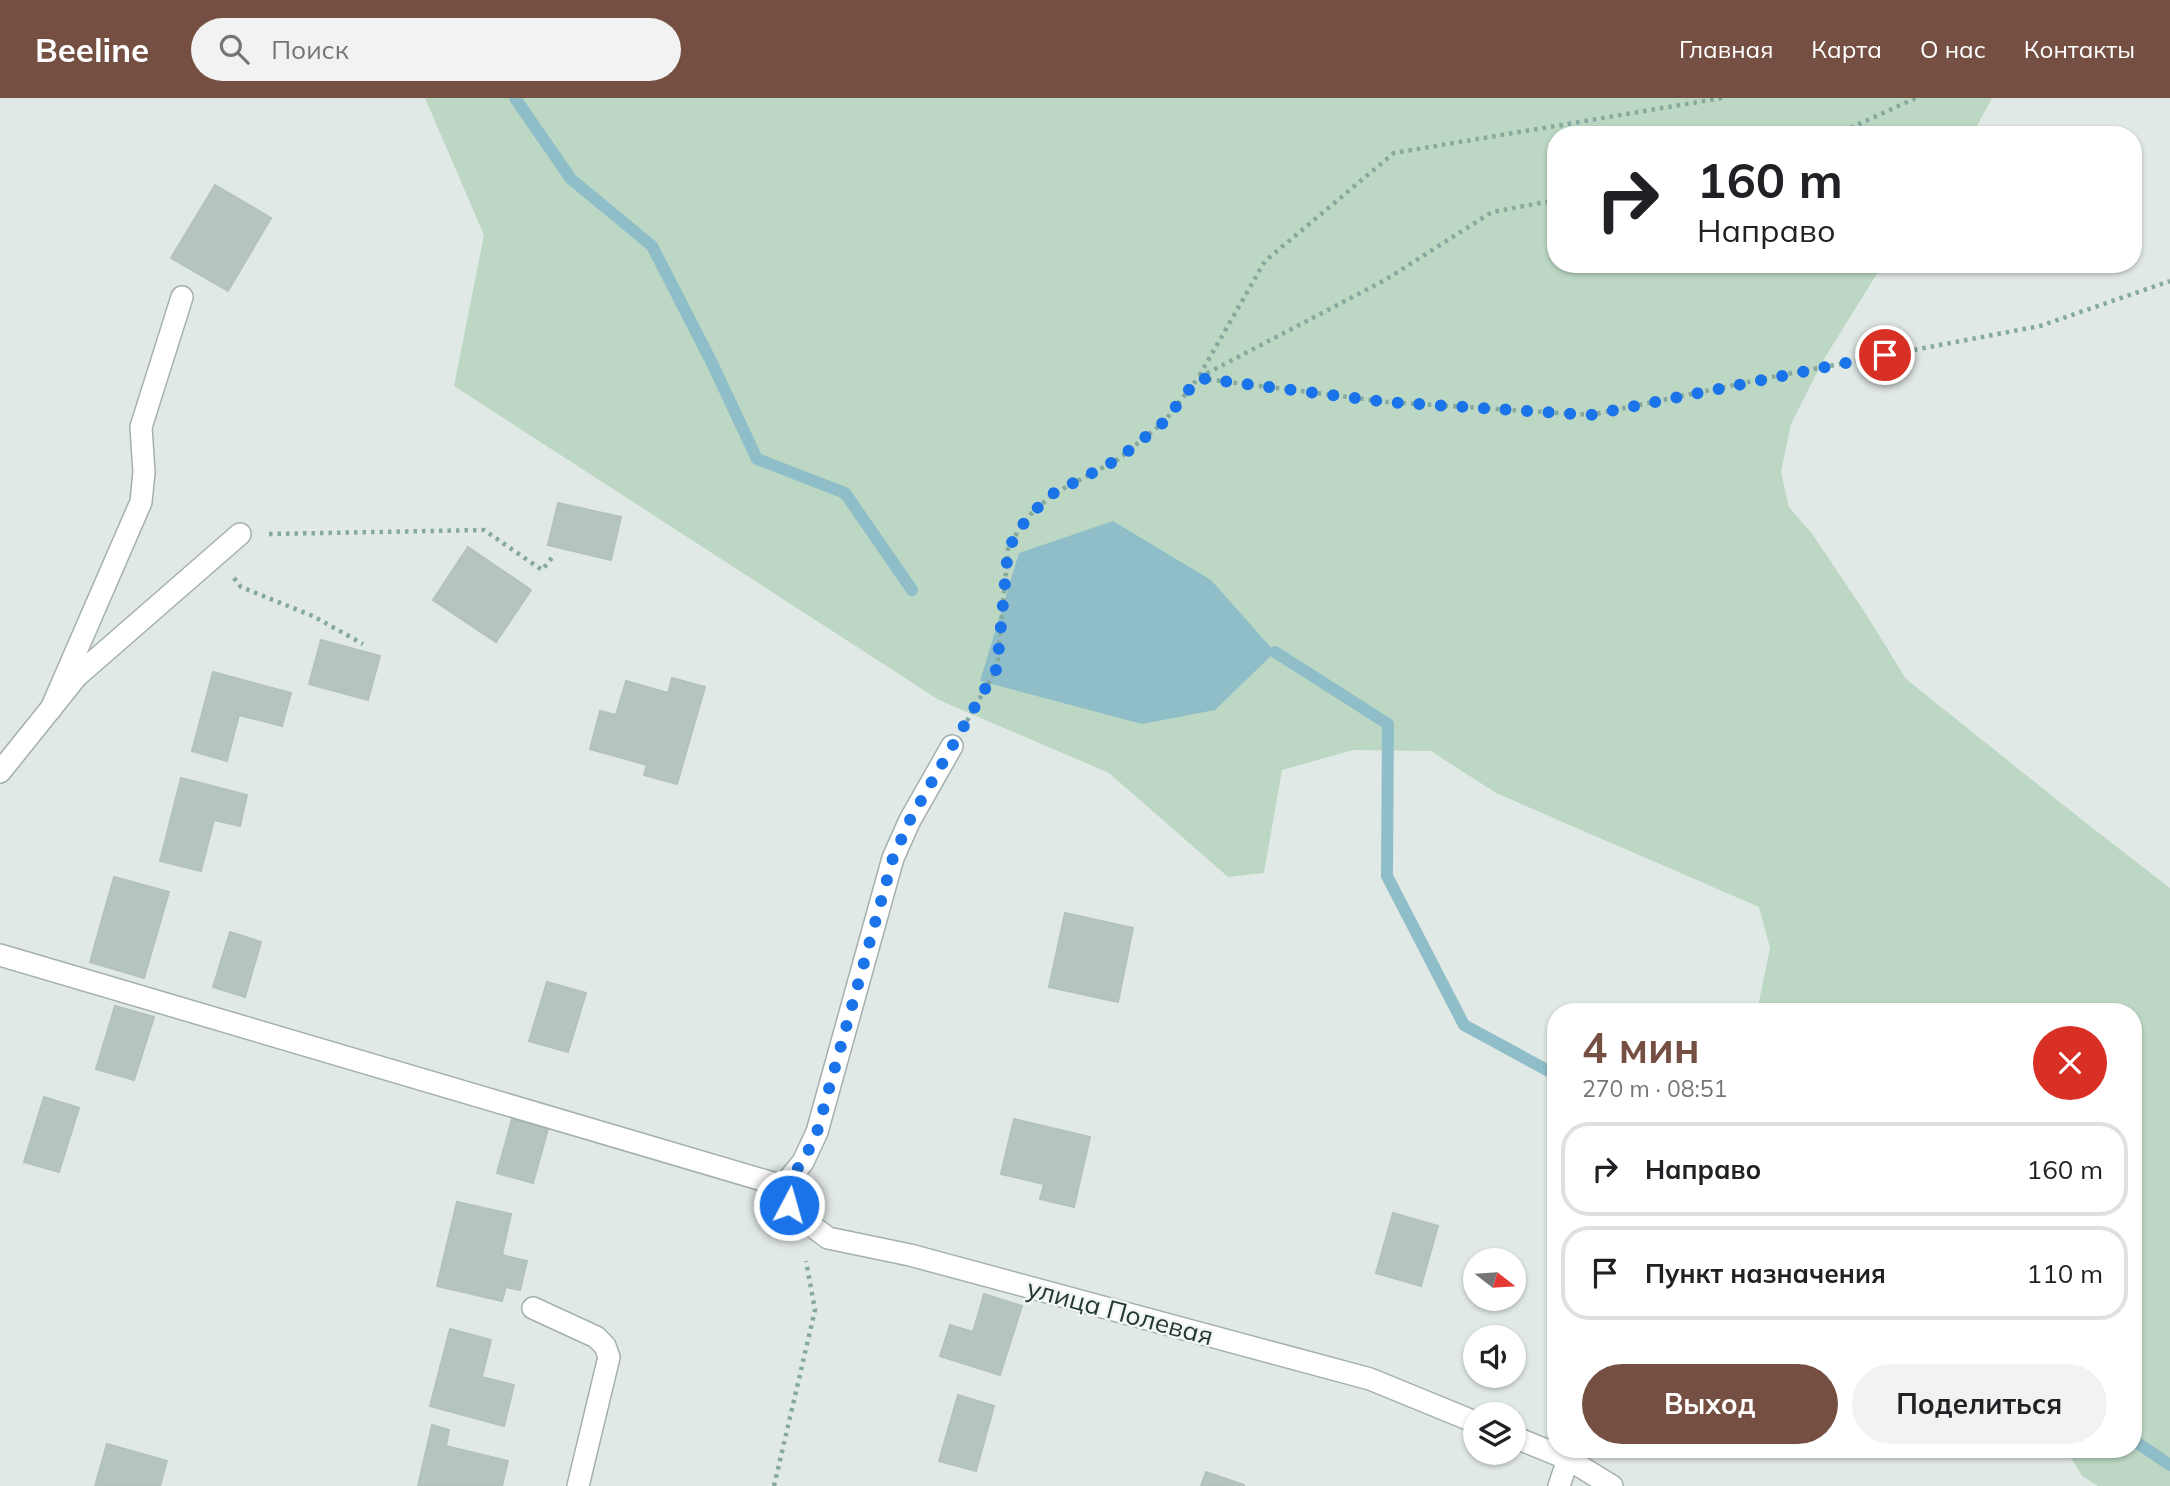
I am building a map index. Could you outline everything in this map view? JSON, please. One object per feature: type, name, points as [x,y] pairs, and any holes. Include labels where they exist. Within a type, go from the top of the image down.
[{"type":"street","points":[[51,709],[141,502],[144,472],[141,427],[182,297]]},
{"type":"street","points":[[0,772],[78,676],[240,534]]},
{"type":"street","points":[[0,955],[783,1186],[803,1162],[817,1132],[893,858],[910,820],[952,746]]},
{"type":"street","name":"улица Полевая","points":[[783,1186],[800,1217],[828,1238],[910,1255],[1370,1379],[1463,1417]]},
{"type":"street","points":[[533,1308],[596,1337],[607,1350],[609,1357],[578,1486]]},
{"type":"street","points":[[1526,1442],[1547,1450]]},
{"type":"street","points":[[1559,1486],[1568,1459],[1612,1486]]},
{"type":"path","points":[[1555,126],[1722,98]]},
{"type":"path","points":[[1855,126],[1916,98]]},
{"type":"path","points":[[952,746],[997,668],[1008,550],[1018,531],[1052,494],[1117,460],[1164,422],[1198,378],[1265,261],[1394,153],[1547,127]]},
{"type":"path","points":[[1198,378],[1385,280],[1492,212],[1547,202]]},
{"type":"path","points":[[1198,378],[1387,402],[1591,415],[2040,326],[2170,281]]},
{"type":"path","points":[[240,534],[485,530],[542,570],[555,554]]},
{"type":"path","points":[[215,556],[241,587],[313,616],[363,644]]},
{"type":"path","points":[[774,1486],[815,1310],[804,1255]]},
{"type":"green space","points":[[425,98],[1992,98],[1977,126],[1547,126],[1547,273],[1877,273],[1824,359],[1791,424],[1781,472],[1789,507],[1813,535],[1906,679],[2170,888],[2170,1486],[2098,1486],[2082,1476],[2071,1458],[2142,1458],[2142,1003],[1759,1003],[1770,948],[1759,907],[1496,793],[1431,751],[1353,750],[1282,770],[1264,873],[1228,877],[1109,773],[939,700],[454,386],[484,235]]},
{"type":"water","points":[[1113,521],[1211,580],[1275,652],[1215,710],[1142,724],[980,681],[1019,553]]},
{"type":"building","points":[[215,185],[271,218],[228,291],[171,258]]},
{"type":"building","points":[[558,503],[621,517],[611,560],[548,545]]},
{"type":"building","points":[[468,547],[531,590],[496,642],[433,600]]},
{"type":"building","points":[[321,640],[380,656],[368,700],[309,684]]},
{"type":"building","points":[[213,672],[291,693],[282,726],[239,715],[227,761],[192,751]]},
{"type":"building","points":[[672,678],[705,687],[677,784],[644,775],[647,765],[590,749],[600,711],[616,715],[626,681],[668,693]]},
{"type":"building","points":[[181,778],[247,795],[240,826],[214,820],[201,871],[160,861]]},
{"type":"building","points":[[114,877],[169,892],[144,978],[90,962]]},
{"type":"building","points":[[1065,913],[1133,928],[1118,1002],[1049,987]]},
{"type":"building","points":[[230,932],[261,942],[245,997],[213,987]]},
{"type":"building","points":[[547,982],[586,993],[568,1052],[529,1041]]},
{"type":"building","points":[[115,1006],[154,1017],[134,1080],[96,1069]]},
{"type":"building","points":[[44,1097],[79,1108],[59,1172],[24,1162]]},
{"type":"building","points":[[512,1119],[548,1129],[533,1183],[497,1173]]},
{"type":"building","points":[[1014,1119],[1090,1137],[1074,1207],[1040,1199],[1044,1184],[1001,1174]]},
{"type":"building","points":[[457,1202],[511,1214],[502,1255],[527,1261],[520,1290],[506,1287],[502,1301],[437,1286]]},
{"type":"building","points":[[1393,1213],[1438,1226],[1421,1286],[1376,1273]]},
{"type":"building","points":[[984,1294],[1022,1306],[1000,1375],[940,1356],[950,1325],[973,1332]]},
{"type":"building","points":[[450,1329],[491,1340],[482,1377],[514,1385],[504,1426],[430,1406]]},
{"type":"building","points":[[958,1395],[994,1406],[976,1471],[939,1461]]},
{"type":"building","points":[[432,1425],[449,1430],[446,1446],[508,1461],[502,1486],[418,1486]]},
{"type":"building","points":[[107,1444],[167,1461],[160,1486],[95,1486]]},
{"type":"building","points":[[1206,1472],[1244,1485],[1244,1486],[1201,1486]]},
{"type":"waterway","points":[[515,98],[571,179],[652,246],[757,459],[845,493],[912,590]]},
{"type":"waterway","points":[[1275,652],[1388,724],[1387,876],[1464,1025],[1547,1070]]},
{"type":"waterway","points":[[2142,1446],[2170,1465]]},
{"type":"route","points":[[789,1205],[783,1186],[803,1162],[817,1132],[893,858],[910,820],[997,668],[1008,550],[1031,514],[1052,494],[1117,460],[1164,422],[1198,378],[1387,402],[1591,415],[1885,355]]}]
